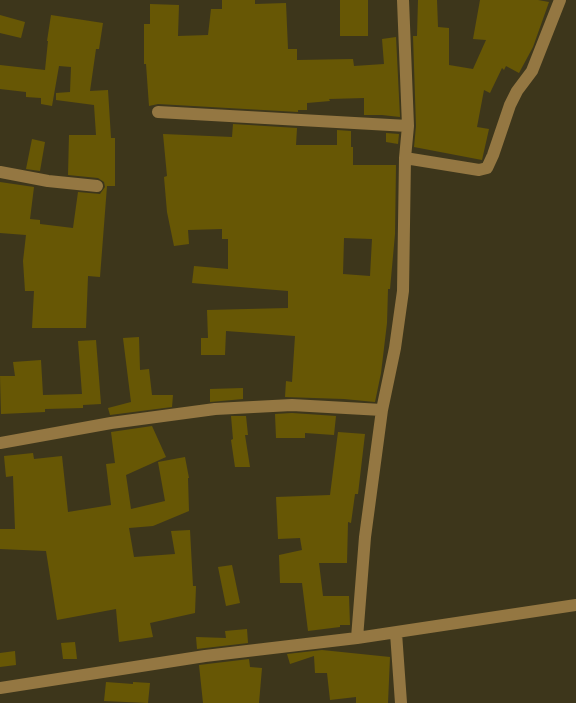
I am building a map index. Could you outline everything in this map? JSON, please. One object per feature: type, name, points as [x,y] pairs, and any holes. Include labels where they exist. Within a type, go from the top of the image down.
[{"type":"street","points":[[357,638],[365,536],[382,410],[395,348],[403,291],[405,158],[408,126],[403,0]]},
{"type":"street","points":[[405,158],[480,170],[487,168],[510,105],[517,91],[532,71],[560,0]]},
{"type":"street","points":[[158,112],[408,126]]},
{"type":"street","points":[[0,172],[48,181],[98,186]]},
{"type":"street","points":[[0,443],[110,423],[215,409],[292,405],[382,410]]},
{"type":"street","points":[[0,688],[205,656],[396,633],[576,605]]},
{"type":"street","points":[[396,633],[401,703]]},
{"type":"building","points":[[222,0],[255,0],[255,4],[286,3],[288,49],[297,49],[297,60],[353,59],[354,66],[384,64],[382,39],[396,37],[400,117],[364,115],[364,98],[329,99],[330,101],[307,103],[307,110],[298,110],[298,112],[158,104],[149,106],[146,64],[144,64],[144,24],[150,24],[150,4],[179,5],[178,36],[208,35],[211,9],[222,9]]},
{"type":"building","points":[[340,0],[368,0],[368,36],[340,36]]},
{"type":"building","points":[[418,0],[437,0],[438,27],[449,28],[449,65],[473,69],[486,40],[473,39],[480,0],[538,0],[549,2],[533,47],[519,73],[506,66],[504,70],[502,68],[490,93],[484,90],[477,127],[489,129],[482,160],[414,147],[416,126],[413,36],[417,36]]},
{"type":"building","points":[[0,15],[25,22],[21,38],[0,33]]},
{"type":"building","points":[[51,15],[103,23],[99,49],[96,49],[90,91],[108,90],[111,138],[115,138],[115,186],[107,186],[100,277],[88,276],[86,328],[32,328],[34,291],[25,291],[23,261],[26,235],[0,233],[0,182],[34,187],[30,219],[40,220],[40,224],[73,228],[78,192],[100,194],[105,187],[104,182],[98,178],[68,175],[69,135],[96,135],[94,105],[56,100],[56,93],[70,92],[71,67],[59,66],[52,106],[41,104],[41,98],[26,97],[26,92],[0,89],[0,65],[45,70]]},
{"type":"building","points":[[233,124],[297,128],[296,145],[337,145],[337,130],[351,131],[353,165],[396,165],[395,234],[390,289],[388,289],[387,323],[381,373],[375,402],[285,397],[286,381],[292,382],[295,336],[226,331],[225,355],[201,355],[201,338],[208,338],[207,310],[288,308],[288,291],[192,283],[194,266],[228,269],[228,239],[222,239],[222,229],[188,230],[189,244],[174,246],[167,212],[164,177],[167,176],[163,134],[232,137]],"holes":[[[344,238],[372,239],[370,276],[343,274]]]},
{"type":"building","points":[[386,133],[399,134],[398,144],[386,142]]},
{"type":"building","points":[[32,139],[45,142],[40,171],[26,169]]},
{"type":"building","points":[[139,337],[140,370],[149,369],[152,395],[173,395],[172,407],[110,415],[108,408],[131,402],[123,338]]},
{"type":"building","points":[[96,340],[101,404],[83,405],[83,408],[45,409],[45,412],[1,414],[0,376],[15,376],[13,362],[41,360],[43,395],[82,394],[78,341]]},
{"type":"building","points":[[243,388],[243,399],[210,402],[210,389]]},
{"type":"building","points":[[292,413],[336,416],[334,435],[305,433],[305,438],[276,438],[275,414]]},
{"type":"building","points":[[231,416],[246,416],[248,435],[245,435],[250,467],[235,467],[231,440],[233,439]]},
{"type":"building","points":[[152,426],[166,457],[126,475],[131,509],[165,501],[158,462],[185,457],[189,478],[189,511],[153,526],[129,528],[134,557],[175,554],[171,531],[190,530],[193,586],[196,586],[195,613],[150,623],[153,637],[119,642],[116,609],[57,620],[46,551],[0,549],[0,529],[15,529],[13,476],[6,477],[4,456],[33,453],[34,459],[62,456],[68,512],[111,505],[106,464],[115,463],[111,432]]},
{"type":"building","points":[[338,432],[365,434],[358,494],[355,494],[351,523],[348,522],[347,563],[319,563],[323,596],[349,596],[350,625],[308,631],[302,583],[280,583],[279,555],[302,550],[300,538],[278,539],[276,497],[330,495]]},
{"type":"building","points":[[232,565],[240,603],[226,606],[218,567]]},
{"type":"building","points":[[247,629],[248,643],[197,649],[196,637],[226,638],[225,631]]},
{"type":"building","points":[[75,642],[77,659],[63,659],[61,643]]},
{"type":"building","points":[[322,650],[390,657],[388,703],[356,703],[356,697],[330,700],[327,673],[315,673],[314,656],[290,664],[287,654]]},
{"type":"building","points":[[15,651],[16,665],[0,667],[0,653]]},
{"type":"building","points":[[249,659],[250,667],[262,668],[259,703],[203,703],[199,665]]},
{"type":"building","points":[[106,682],[150,683],[148,703],[104,701]]}]
